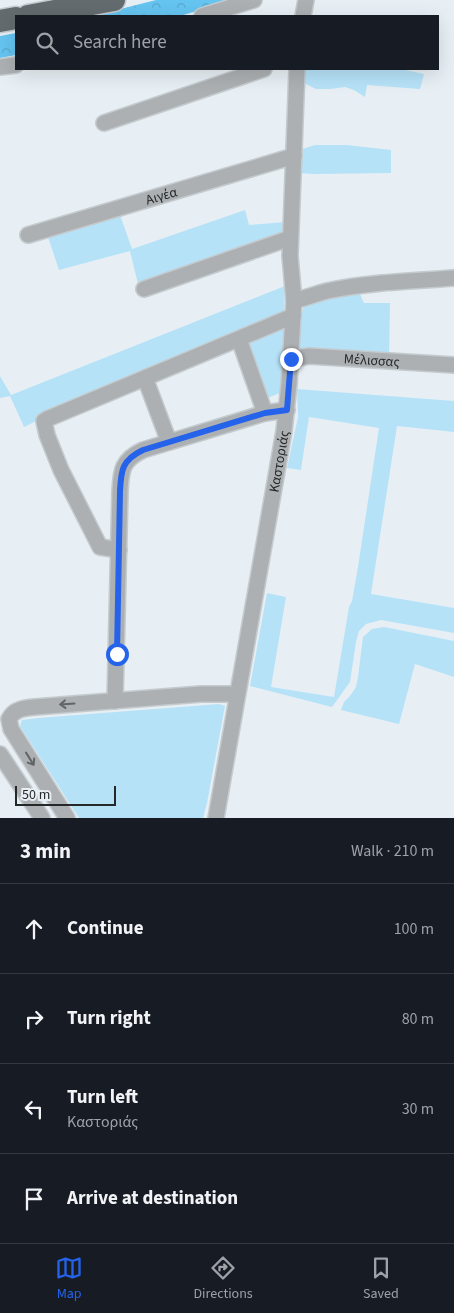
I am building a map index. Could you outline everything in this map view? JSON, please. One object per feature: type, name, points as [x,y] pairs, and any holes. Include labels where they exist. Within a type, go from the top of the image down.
[{"type":"highway","points":[[33,15],[114,0]]},
{"type":"highway","points":[[0,21],[15,18]]},
{"type":"street","points":[[205,15],[254,0]]},
{"type":"street","points":[[303,15],[306,0]]},
{"type":"street","points":[[0,68],[15,65]]},
{"type":"street","points":[[104,123],[261,70]]},
{"type":"street","name":"Καστοριάς","points":[[216,818],[287,410],[294,301],[290,264],[290,238],[297,70]]},
{"type":"street","name":"Αιγέα","points":[[28,235],[294,156]]},
{"type":"street","points":[[144,289],[290,238]]},
{"type":"street","points":[[294,301],[344,288],[454,278]]},
{"type":"street","points":[[119,550],[100,547],[61,470],[47,436],[44,422],[47,418],[293,316]]},
{"type":"street","points":[[239,339],[265,413]]},
{"type":"street","name":"Μέλισσας","points":[[291,359],[309,356],[454,365]]},
{"type":"street","points":[[144,378],[169,442]]},
{"type":"street","points":[[115,701],[121,478],[123,466],[128,459],[143,450],[265,413],[287,410]]},
{"type":"street","points":[[67,818],[11,729],[10,716],[17,710],[214,693],[238,694]]},
{"type":"street","points":[[0,754],[42,818]]},
{"type":"shaded area","points":[[305,70],[406,70],[424,74],[420,89],[367,85],[365,97],[345,87],[316,89],[304,83]]},
{"type":"shaded area","points":[[315,145],[347,145],[391,150],[391,173],[297,173],[299,150]]},
{"type":"shaded area","points":[[245,210],[249,225],[286,222],[284,235],[139,288],[130,251],[59,270],[47,234],[119,212],[132,249]]},
{"type":"shaded area","points":[[285,286],[284,316],[69,405],[24,427],[10,396],[0,398],[0,376],[11,395]]},
{"type":"shaded area","points":[[360,294],[364,303],[390,303],[389,355],[298,353],[302,313],[305,305],[315,299]]},
{"type":"shaded area","points":[[286,325],[280,393],[265,399],[244,340]]},
{"type":"shaded area","points":[[297,389],[454,401],[454,432],[397,426],[371,594],[454,608],[454,633],[381,620],[366,624],[359,631],[350,682],[332,707],[250,686],[267,593],[286,597],[271,687],[334,697],[349,607],[352,601],[358,567],[379,428],[309,417],[301,470],[287,468],[298,417]]},
{"type":"shaded area","points":[[384,627],[454,641],[454,677],[415,664],[399,724],[341,710],[344,702],[356,687],[363,637],[372,629]]},
{"type":"shaded area","points":[[219,704],[225,706],[203,818],[79,818],[20,726],[22,720],[38,718]]},
{"type":"green space","points":[[156,0],[234,0],[183,15],[97,15]]},
{"type":"green space","points":[[15,33],[15,55],[0,58],[0,36]]},
{"type":"route","points":[[117,654],[120,491],[123,466],[132,456],[143,450],[265,413],[287,410],[291,359]]}]
